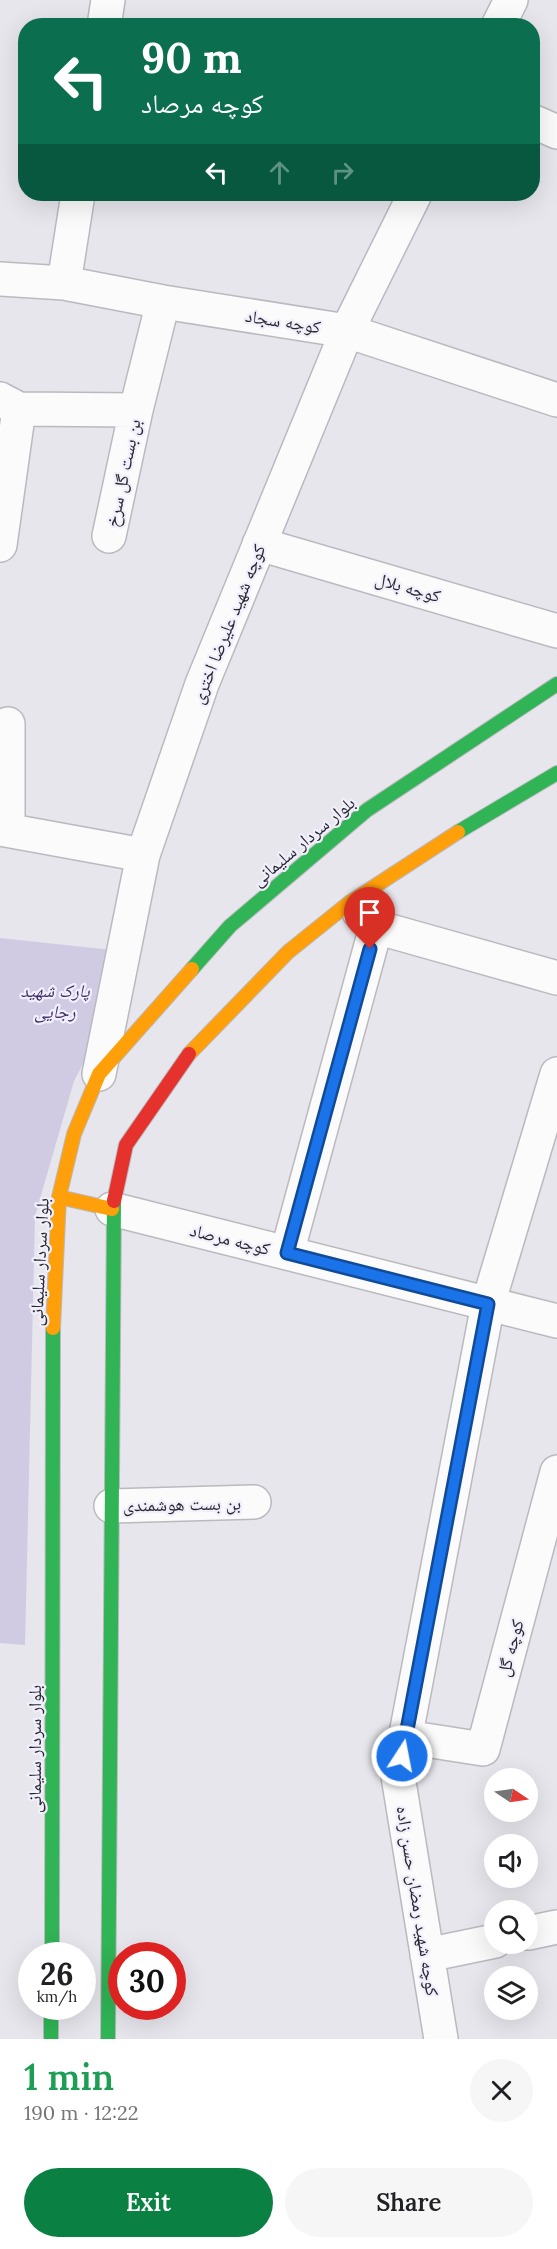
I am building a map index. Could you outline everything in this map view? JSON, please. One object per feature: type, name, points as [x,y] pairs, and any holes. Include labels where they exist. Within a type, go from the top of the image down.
[{"type":"main road","name":"بلوار سردار سلیمانی","points":[[51,1942],[53,1298],[59,1197],[74,1134],[99,1074],[230,926],[367,810],[557,684]]},
{"type":"main road","points":[[108,2039],[112,1209],[126,1145],[188,1055],[288,952],[349,903],[427,850],[557,773]]},
{"type":"main road","points":[[59,1197],[112,1209]]},
{"type":"main road","points":[[51,2020],[51,2039]]},
{"type":"street","points":[[105,18],[108,0]]},
{"type":"street","points":[[502,18],[512,0]]},
{"type":"street","points":[[540,125],[557,132]]},
{"type":"street","points":[[64,284],[77,201]]},
{"type":"street","name":"کوچه شهید علیرضا اختری","points":[[99,1074],[143,855],[202,684],[347,331],[412,201]]},
{"type":"street","name":"کوچه سجاد","points":[[0,279],[64,284],[347,331],[557,400]]},
{"type":"street","name":"بن بست گل سرخ","points":[[109,537],[136,410],[164,302]]},
{"type":"street","name":"بن بست گل سرخ","points":[[0,545],[10,404],[136,410]]},
{"type":"street","name":"کوچه بلال","points":[[259,544],[557,630]]},
{"type":"street","points":[[8,724],[4,830],[143,855]]},
{"type":"street","points":[[349,903],[376,927],[557,978]]},
{"type":"street","points":[[287,1253],[376,927]]},
{"type":"street","name":"کوچه شهید رمضان حسن زاده","points":[[441,2039],[398,1776],[488,1304],[557,1074]]},
{"type":"street","name":"کوچه مرصاد","points":[[112,1209],[557,1322]]},
{"type":"street","name":"کوچه گل","points":[[405,1737],[483,1749],[557,1472]]},
{"type":"street","name":"بن بست هوشمندی","points":[[111,1506],[254,1502]]},
{"type":"street","points":[[538,1932],[557,1927]]},
{"type":"street","points":[[427,1955],[484,1943]]},
{"type":"green space","name":"پارک شهید رجایی","points":[[0,938],[140,953],[74,1081],[35,1216],[25,1645],[0,1643]]},
{"type":"traffic: fast","points":[[192,969],[230,926],[367,810],[557,684]]},
{"type":"traffic: fast","points":[[458,832],[557,773]]},
{"type":"traffic: fast","points":[[108,2039],[114,1201]]},
{"type":"traffic: fast","points":[[52,1942],[53,1328]]},
{"type":"traffic: fast","points":[[51,2020],[51,2039]]},
{"type":"traffic: slow","points":[[189,1054],[288,952],[349,903],[458,832]]},
{"type":"traffic: slow","points":[[53,1328],[59,1197],[74,1134],[99,1074],[192,969]]},
{"type":"traffic: slow","points":[[59,1197],[112,1209]]},
{"type":"traffic: jam","points":[[114,1201],[126,1145],[189,1054]]},
{"type":"route","points":[[370,949],[287,1253],[488,1304],[402,1756]]}]
